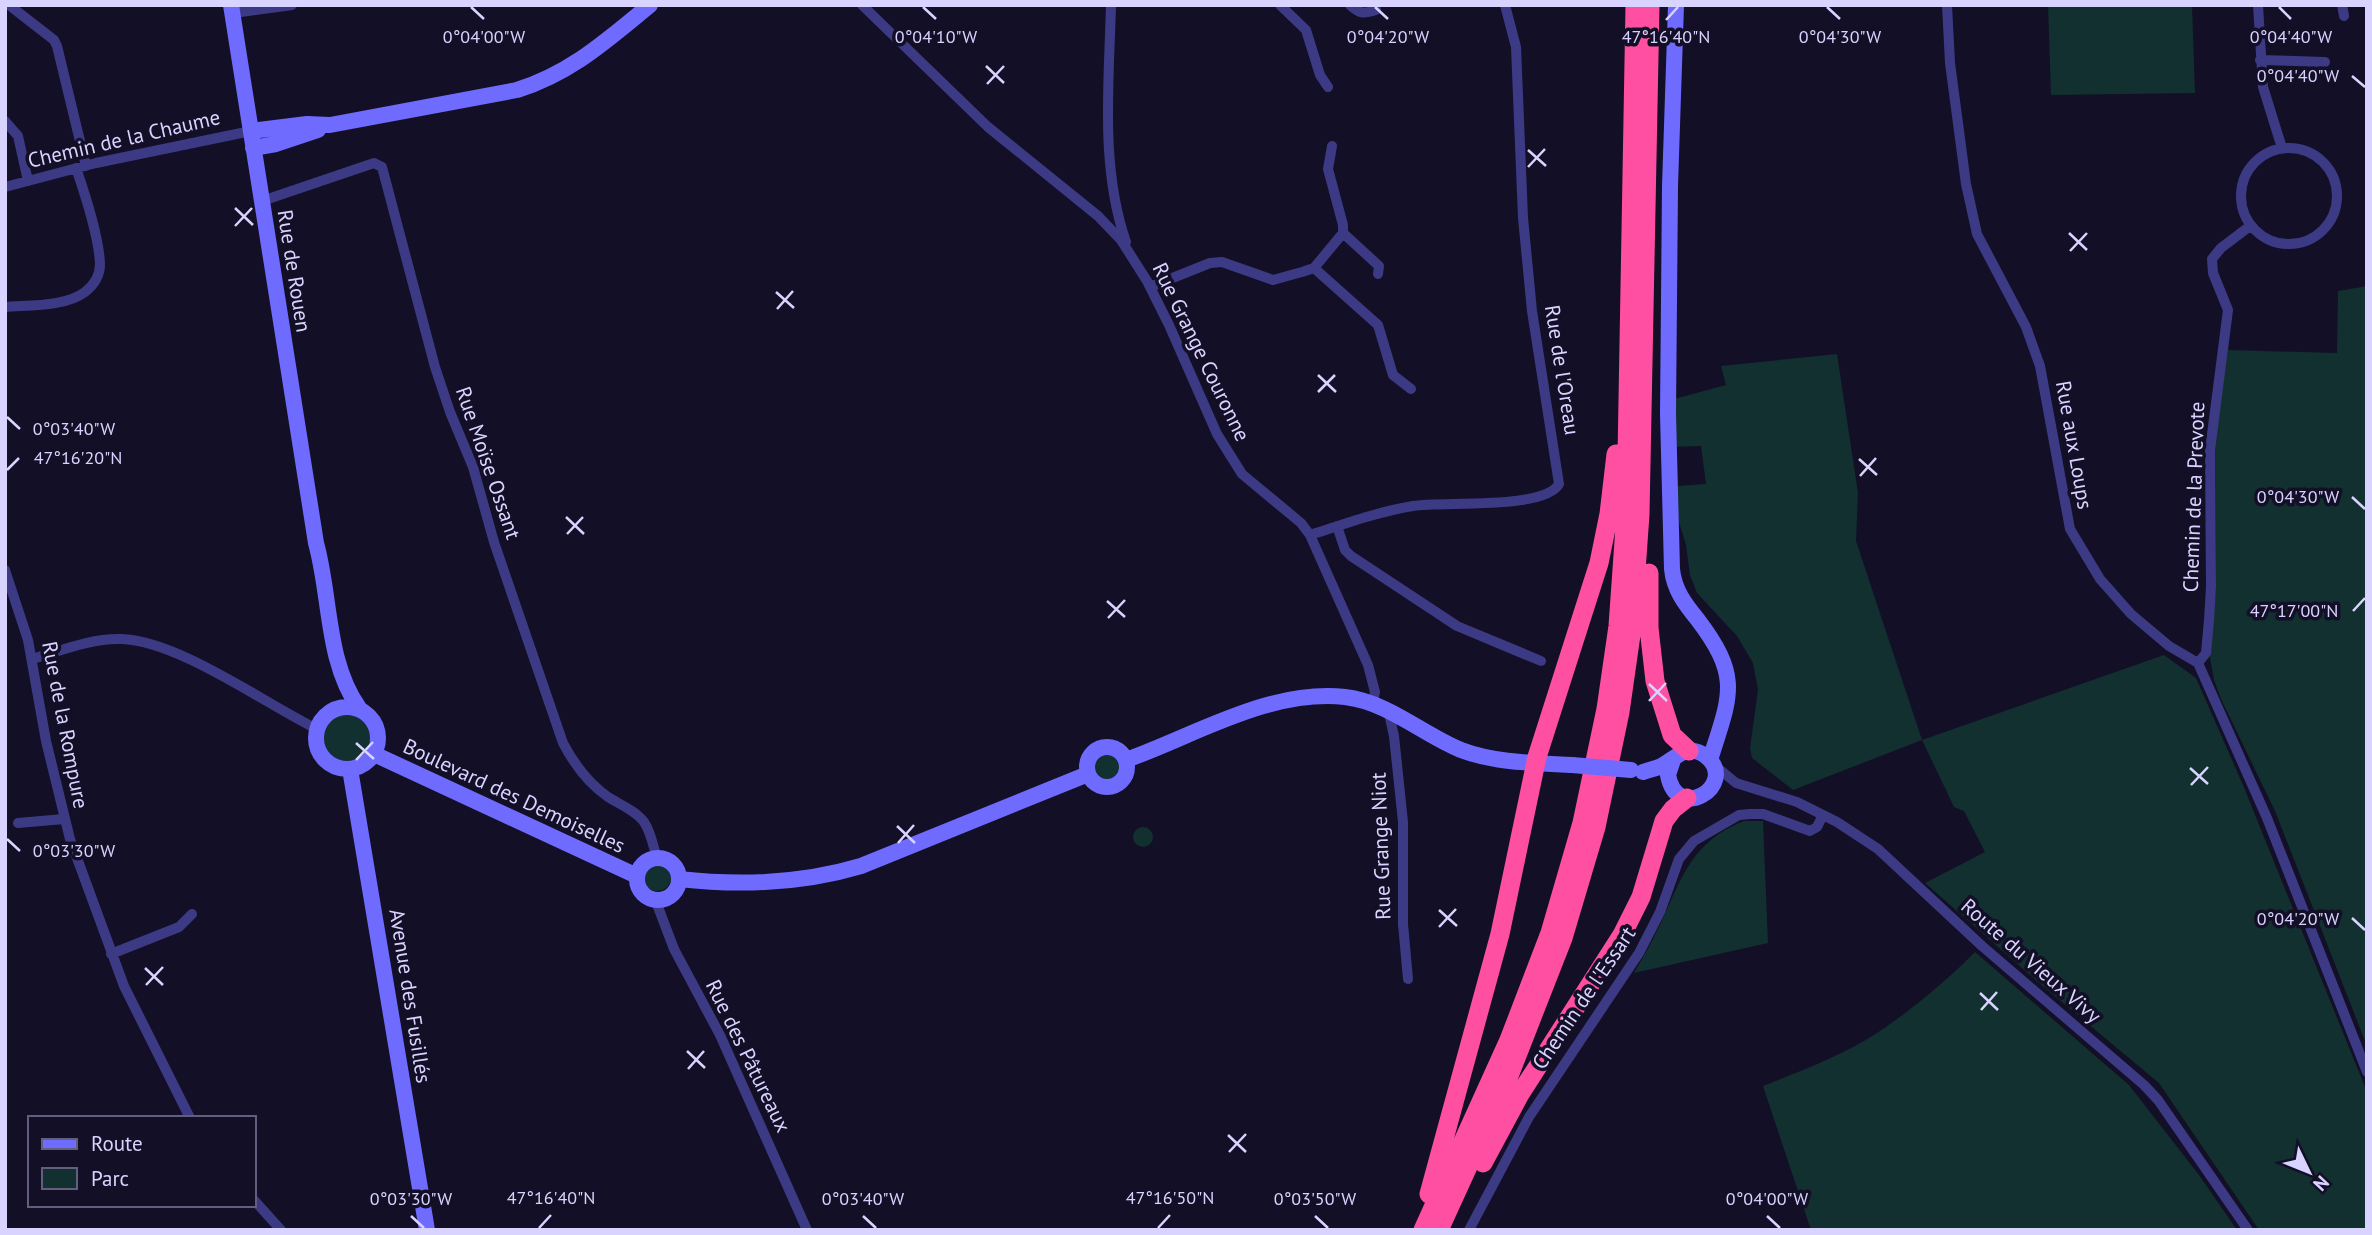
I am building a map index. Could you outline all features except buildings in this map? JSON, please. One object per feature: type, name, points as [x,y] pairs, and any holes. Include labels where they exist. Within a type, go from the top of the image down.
[{"type":"highway","points":[[1421,1230],[1523,1005],[1550,933],[1582,823],[1606,709],[1618,626],[1625,526],[1635,5]]},
{"type":"highway","points":[[1441,1230],[1537,1010],[1563,938],[1586,864],[1613,752],[1627,672],[1636,590],[1641,471],[1650,5]]},
{"type":"highway","points":[[1421,1230],[1503,925],[1535,763],[1599,563],[1609,514],[1616,453],[1628,398]]},
{"type":"highway","points":[[1641,471],[1649,565],[1652,665],[1669,728],[1677,741],[1697,757]]},
{"type":"highway","points":[[1441,1230],[1484,1162],[1520,1094],[1622,935],[1641,897],[1664,821],[1673,809],[1687,798]]},
{"type":"street","points":[[5,307],[73,298],[94,283],[100,263],[57,46],[54,40],[9,5]]},
{"type":"street","points":[[232,9],[292,5]]},
{"type":"street","points":[[252,139],[309,134],[330,125],[490,97],[541,82],[579,62],[650,5]]},
{"type":"street","name":"Rue Grange Couronne","points":[[862,5],[1006,143],[1108,225],[1131,254],[1170,325],[1217,434],[1228,452],[1242,474],[1301,523],[1310,536],[1368,665],[1375,692],[1372,705]]},
{"type":"street","points":[[1111,5],[1107,116],[1116,212],[1131,254]]},
{"type":"street","points":[[1280,5],[1306,30],[1320,75],[1328,87]]},
{"type":"street","points":[[1350,5],[1358,13],[1376,10]]},
{"type":"street","name":"Rue de l'Oreau","points":[[1310,536],[1358,519],[1416,505],[1515,501],[1550,493],[1559,484],[1532,312],[1522,218],[1516,47],[1505,5]]},
{"type":"street","points":[[1669,783],[1668,775],[1697,757],[1718,734],[1728,704],[1726,668],[1716,646],[1677,592],[1672,569],[1668,414],[1670,198],[1676,5]]},
{"type":"street","name":"Rue aux Loups","points":[[1947,5],[1950,63],[1966,184],[1977,234],[2026,327],[2040,366],[2070,529],[2100,579],[2131,614],[2169,646],[2198,663]]},
{"type":"street","points":[[2258,5],[2263,88],[2282,148]]},
{"type":"street","name":"Rue de Rouen","points":[[232,9],[316,543],[338,664],[346,687],[359,708]]},
{"type":"street","points":[[2260,60],[2325,62]]},
{"type":"street","points":[[5,121],[18,136],[28,181]]},
{"type":"street","name":"Chemin de la Chaume","points":[[5,187],[81,167],[252,139]]},
{"type":"street","points":[[1150,287],[1210,263],[1222,261],[1273,280],[1314,268],[1343,233],[1328,169],[1332,146]]},
{"type":"street","points":[[2282,148],[2305,150],[2322,161],[2329,168],[2336,185],[2334,215],[2320,233],[2301,243],[2278,243],[2261,234],[2250,226],[2242,209],[2243,180],[2253,163],[2260,156],[2282,148]]},
{"type":"street","name":"Rue Moïse Ossant","points":[[262,201],[374,163],[382,167],[435,367],[473,467],[494,542],[563,743],[573,762],[588,780],[646,824],[657,858]]},
{"type":"street","points":[[1108,225],[1116,212]]},
{"type":"street","name":"Chemin de la Prevote","points":[[2198,663],[2206,653],[2209,621],[2210,450],[2228,310],[2213,273],[2212,259],[2221,247],[2250,226]]},
{"type":"street","points":[[1343,233],[1379,265],[1378,274]]},
{"type":"street","points":[[1314,268],[1378,325],[1393,375],[1410,389]]},
{"type":"street","points":[[1337,526],[1345,550],[1351,556],[1434,611],[1474,634],[1541,661]]},
{"type":"street","name":"Rue de Rouen","points":[[316,543],[315,567],[335,689],[332,709]]},
{"type":"street","name":"Rue de la Rompure","points":[[5,570],[28,640],[46,741],[64,819],[111,954],[189,1116]]},
{"type":"street","points":[[32,659],[96,641],[142,641],[202,666],[317,729]]},
{"type":"street","points":[[2198,663],[2267,818],[2367,1072]]},
{"type":"street","points":[[1126,760],[1274,703],[1330,696],[1349,698],[1391,712],[1461,750],[1486,757],[1637,771],[1669,783],[1680,796],[1695,799],[1709,791],[1736,783]]},
{"type":"street","points":[[350,706],[359,708],[376,724],[378,744],[374,754],[360,767],[341,769],[326,761],[316,746],[317,729],[325,714],[332,709],[350,706]]},
{"type":"street","name":"Rue Grange Niot","points":[[1391,712],[1403,821],[1403,924],[1408,979]]},
{"type":"street","points":[[1103,747],[1117,749],[1126,760],[1126,776],[1114,786],[1107,788],[1096,784],[1088,774],[1091,754],[1103,747]]},
{"type":"street","name":"Boulevard des Demoiselles","points":[[374,754],[637,876]]},
{"type":"street","points":[[1637,771],[1697,757]]},
{"type":"street","points":[[1697,757],[1715,778],[1709,791]]},
{"type":"street","name":"Route du Vieux Vivy","points":[[1697,757],[1736,783],[1775,794],[1823,815],[1878,849],[1982,946],[2144,1085],[2248,1230]]},
{"type":"street","name":"Avenue des Fusillés","points":[[350,769],[427,1230]]},
{"type":"street","points":[[679,880],[729,884],[827,877],[861,866],[1088,774]]},
{"type":"street","name":"Chemin de l'Essart","points":[[1469,1230],[1528,1117],[1639,953],[1655,924],[1679,859],[1686,848],[1703,834],[1739,816],[1763,814],[1810,831],[1816,827],[1823,815]]},
{"type":"street","points":[[18,823],[64,819]]},
{"type":"street","points":[[657,858],[674,865],[679,880],[671,895],[655,899],[643,894],[637,876],[646,862],[657,858]]},
{"type":"street","name":"Rue des Pâtureaux","points":[[655,899],[674,950],[720,1035],[807,1230]]},
{"type":"street","points":[[111,954],[179,927],[192,914]]},
{"type":"street","points":[[256,1202],[281,1230]]},
{"type":"green space","points":[[2048,5],[2192,5],[2195,93],[2051,95]]},
{"type":"green space","points":[[2367,286],[2367,1046],[2275,811],[2221,699],[2210,658],[2216,586],[2215,439],[2228,350],[2337,353],[2338,291]]},
{"type":"green space","points":[[1837,354],[1858,493],[1856,541],[1922,740],[1793,790],[1752,758],[1750,748],[1758,690],[1753,663],[1737,636],[1697,593],[1690,575],[1686,545],[1678,519],[1677,486],[1706,484],[1701,446],[1671,447],[1674,399],[1726,385],[1721,366]]},
{"type":"green space","points":[[2164,655],[2196,678],[2243,785],[2367,1092],[2367,1230],[2259,1230],[2159,1083],[1925,883],[1985,852],[1964,811],[1954,807],[1922,740]]},
{"type":"green space","points":[[347,715],[364,721],[370,738],[364,755],[347,761],[330,755],[324,738],[330,721]]},
{"type":"green space","points":[[1108,754],[1118,758],[1122,768],[1118,778],[1108,782],[1098,778],[1094,768],[1098,758]]},
{"type":"green space","points":[[1744,821],[1763,821],[1768,943],[1634,973],[1696,855],[1708,842]]},
{"type":"green space","points":[[1143,827],[1150,830],[1153,837],[1150,844],[1143,847],[1136,844],[1133,837],[1136,830]]},
{"type":"green space","points":[[657,863],[667,867],[671,877],[667,887],[657,891],[647,887],[643,877],[647,867]]},
{"type":"green space","points":[[1975,952],[2129,1085],[2199,1175],[2237,1230],[1811,1230],[1763,1086],[1823,1062],[1867,1040],[1917,1004]]}]
